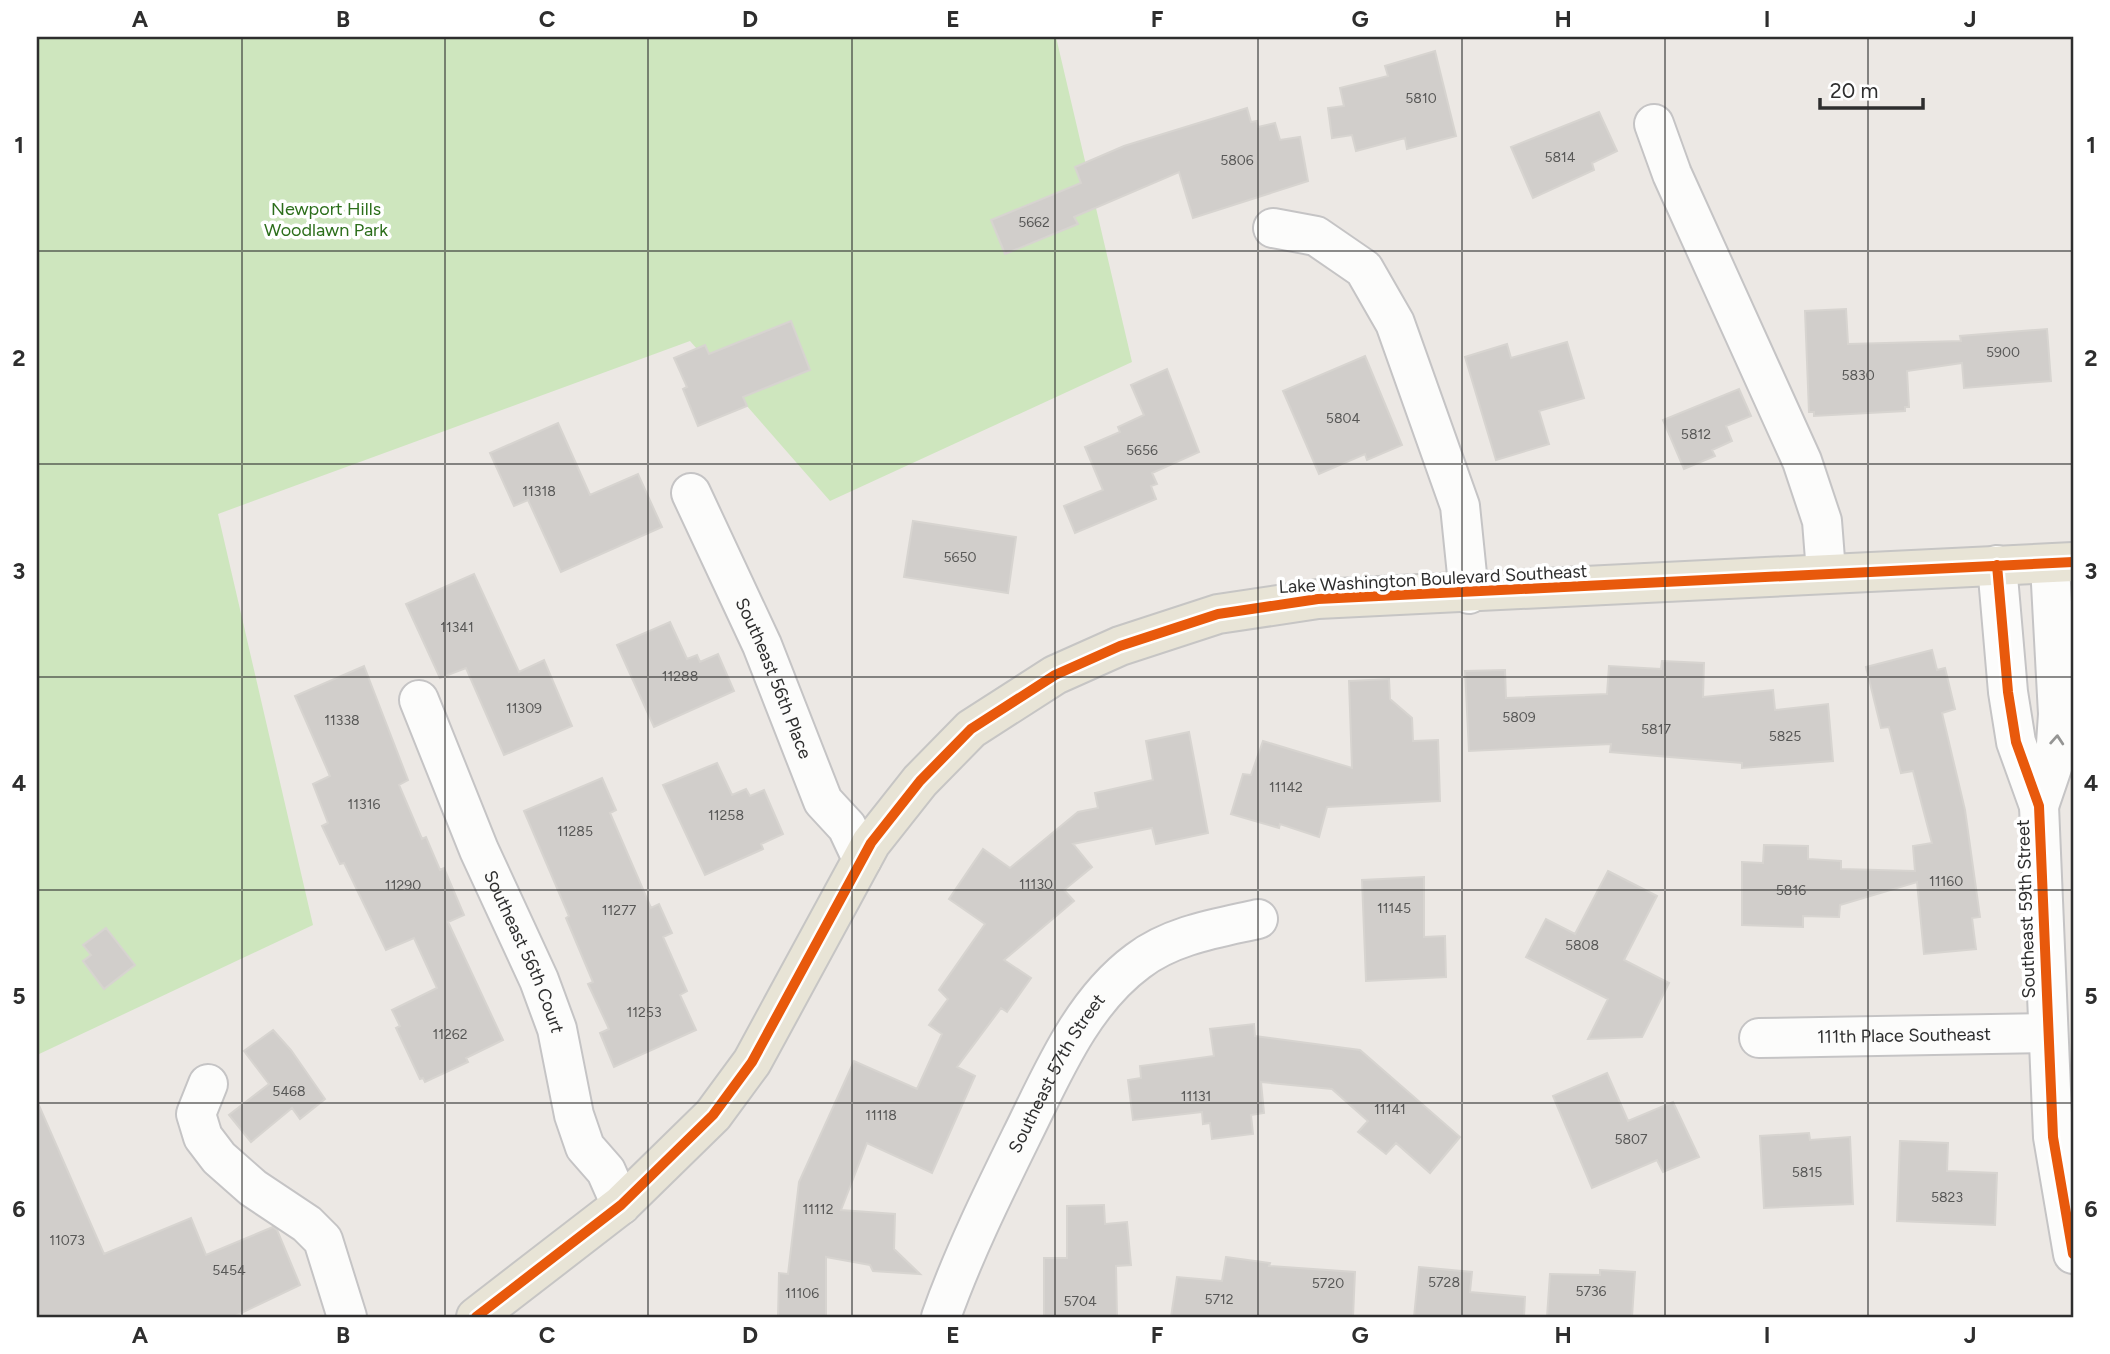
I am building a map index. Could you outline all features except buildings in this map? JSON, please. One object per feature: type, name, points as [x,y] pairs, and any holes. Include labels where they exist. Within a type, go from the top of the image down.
[{"type":"main road","name":"Lake Washington Boulevard Southeast","points":[[476,1317],[621,1205],[713,1115],[752,1062],[871,843],[920,781],[971,729],[1055,676],[1120,646],[1231,612],[1318,599],[1469,594],[1826,572],[2062,563]]},
{"type":"street","points":[[1654,124],[1672,174],[1802,461],[1822,521],[1826,572]]},
{"type":"street","points":[[1273,228],[1315,236],[1364,269],[1395,323],[1460,506],[1469,594]]},
{"type":"street","name":"Southeast 56th Place","points":[[691,493],[762,645],[823,802],[847,827],[862,859]]},
{"type":"street","name":"Southeast 59th Street","points":[[2039,806],[2055,759],[2059,714],[2062,563]]},
{"type":"street","name":"Southeast 59th Street","points":[[1997,565],[2008,692],[2016,742],[2039,806],[2053,1137],[2073,1254]]},
{"type":"street","name":"Southeast 56th Court","points":[[419,700],[479,850],[539,981],[556,1029],[574,1115],[585,1147],[606,1171],[621,1205]]},
{"type":"street","name":"Southeast 57th Street","points":[[942,1317],[962,1261],[1062,1054],[1105,991],[1139,960],[1173,942],[1258,919]]},
{"type":"street","name":"111th Place Southeast","points":[[1759,1038],[2048,1033]]},
{"type":"street","points":[[208,1084],[196,1114],[203,1137],[219,1158],[253,1188],[306,1224],[323,1240],[347,1317]]},
{"type":"green space","name":"Newport Hills Woodlawn Park","points":[[37,37],[1056,37],[1132,362],[830,501],[690,341],[218,514],[313,925],[37,1055]]},
{"type":"cycle path","points":[[476,1317],[621,1205],[713,1115],[752,1062],[871,843],[920,781],[971,729],[1055,675],[1120,646],[1218,614],[1318,599],[2073,562]]},
{"type":"cycle path","points":[[1997,565],[2008,692],[2016,742],[2039,806],[2053,1137],[2073,1254]]}]
